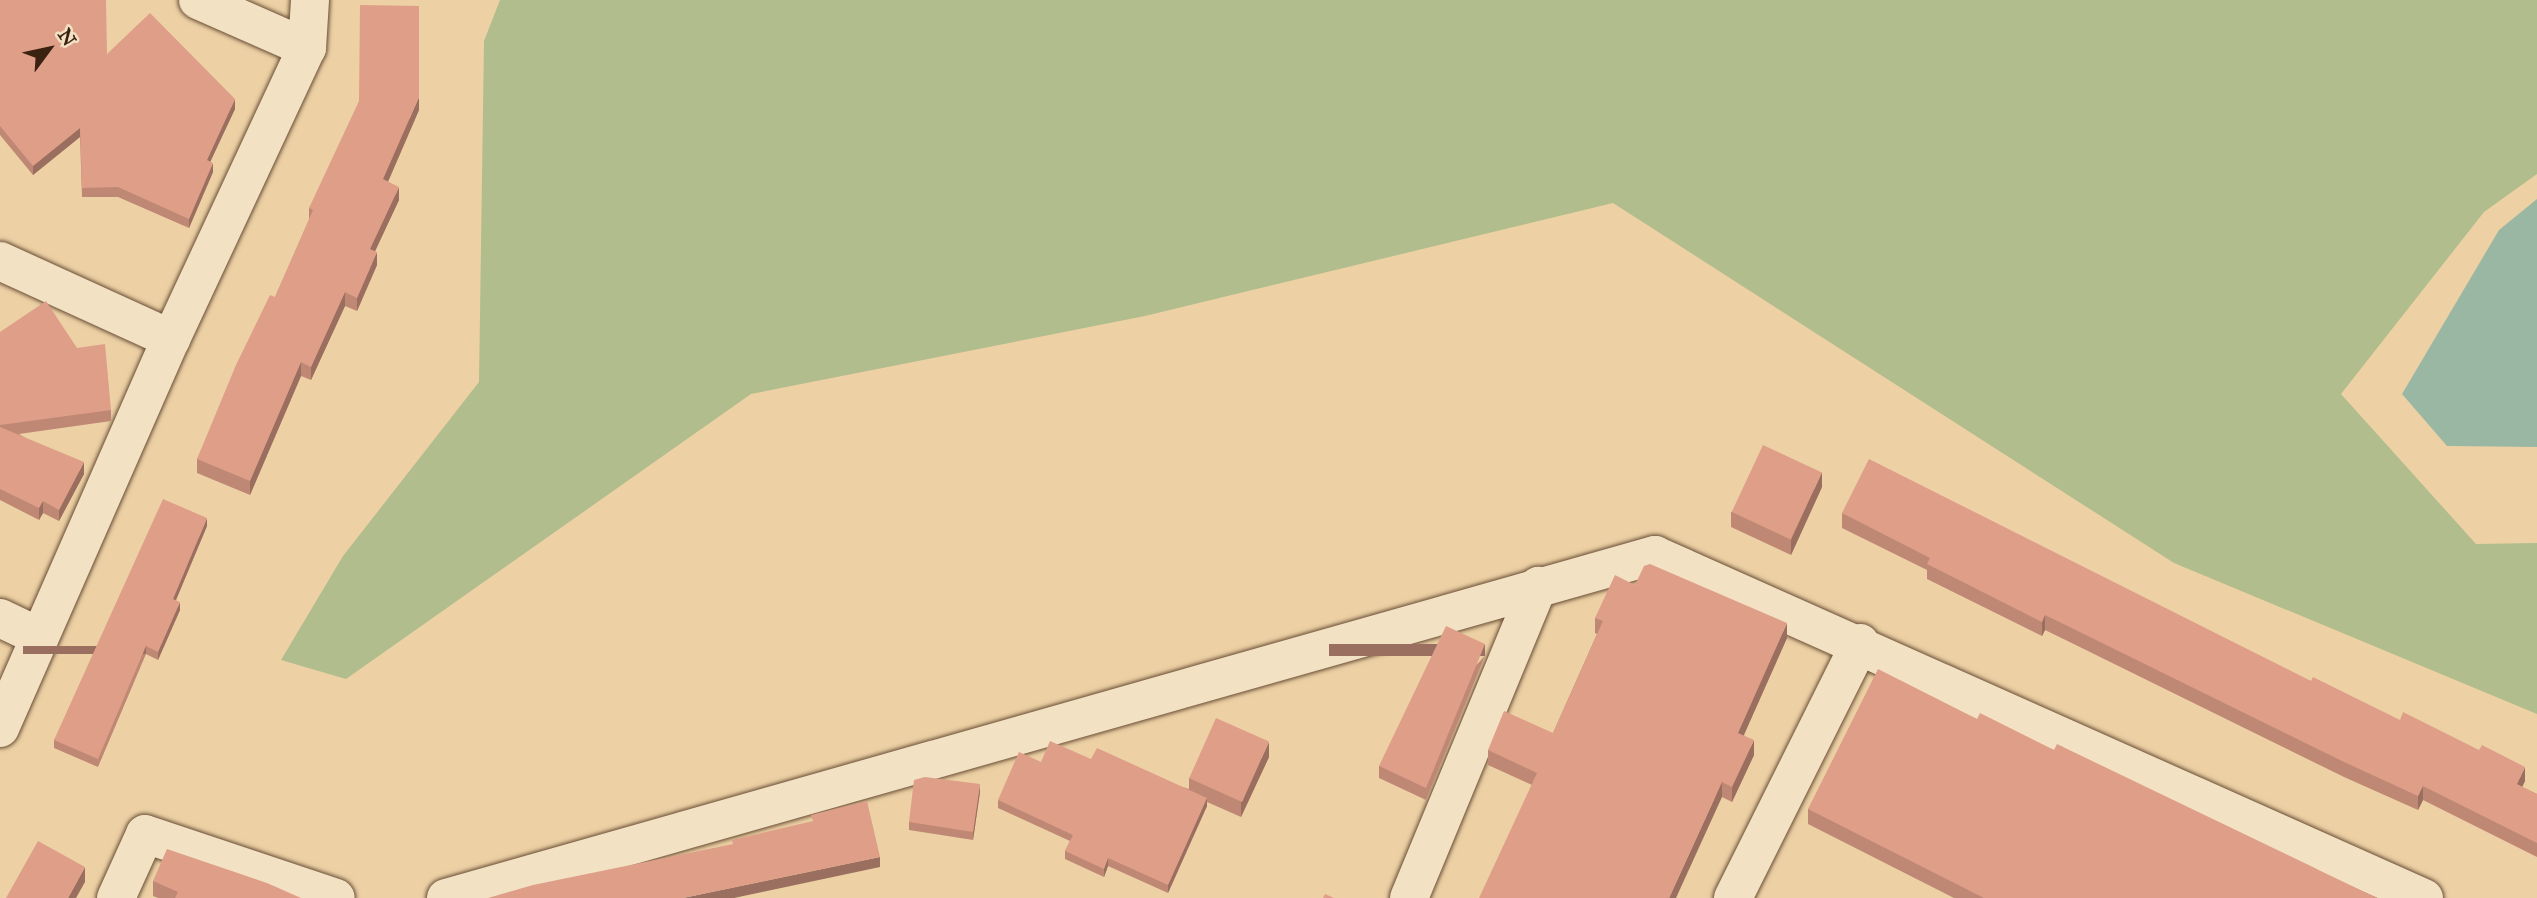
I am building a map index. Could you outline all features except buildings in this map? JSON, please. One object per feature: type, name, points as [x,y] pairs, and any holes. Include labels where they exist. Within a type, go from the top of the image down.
[{"type":"street","points":[[198,0],[307,48]]},
{"type":"street","points":[[0,728],[171,339],[307,48],[310,0]]},
{"type":"street","points":[[0,261],[171,339]]},
{"type":"street","points":[[446,898],[1538,586],[1655,555],[1860,643],[2424,898]]},
{"type":"street","points":[[1409,898],[1538,586]]},
{"type":"street","points":[[0,618],[40,637]]},
{"type":"street","points":[[1738,896],[1860,643]]},
{"type":"street","points":[[116,898],[145,834],[336,898]]},
{"type":"green space","points":[[500,0],[2537,0],[2537,174],[2484,212],[2341,394],[2476,544],[2537,543],[2537,714],[2174,563],[1613,203],[1145,316],[751,394],[346,679],[281,660],[343,556],[479,382],[484,41]]},
{"type":"shaded area","points":[[2537,199],[2537,447],[2447,446],[2402,394],[2499,230]]}]
